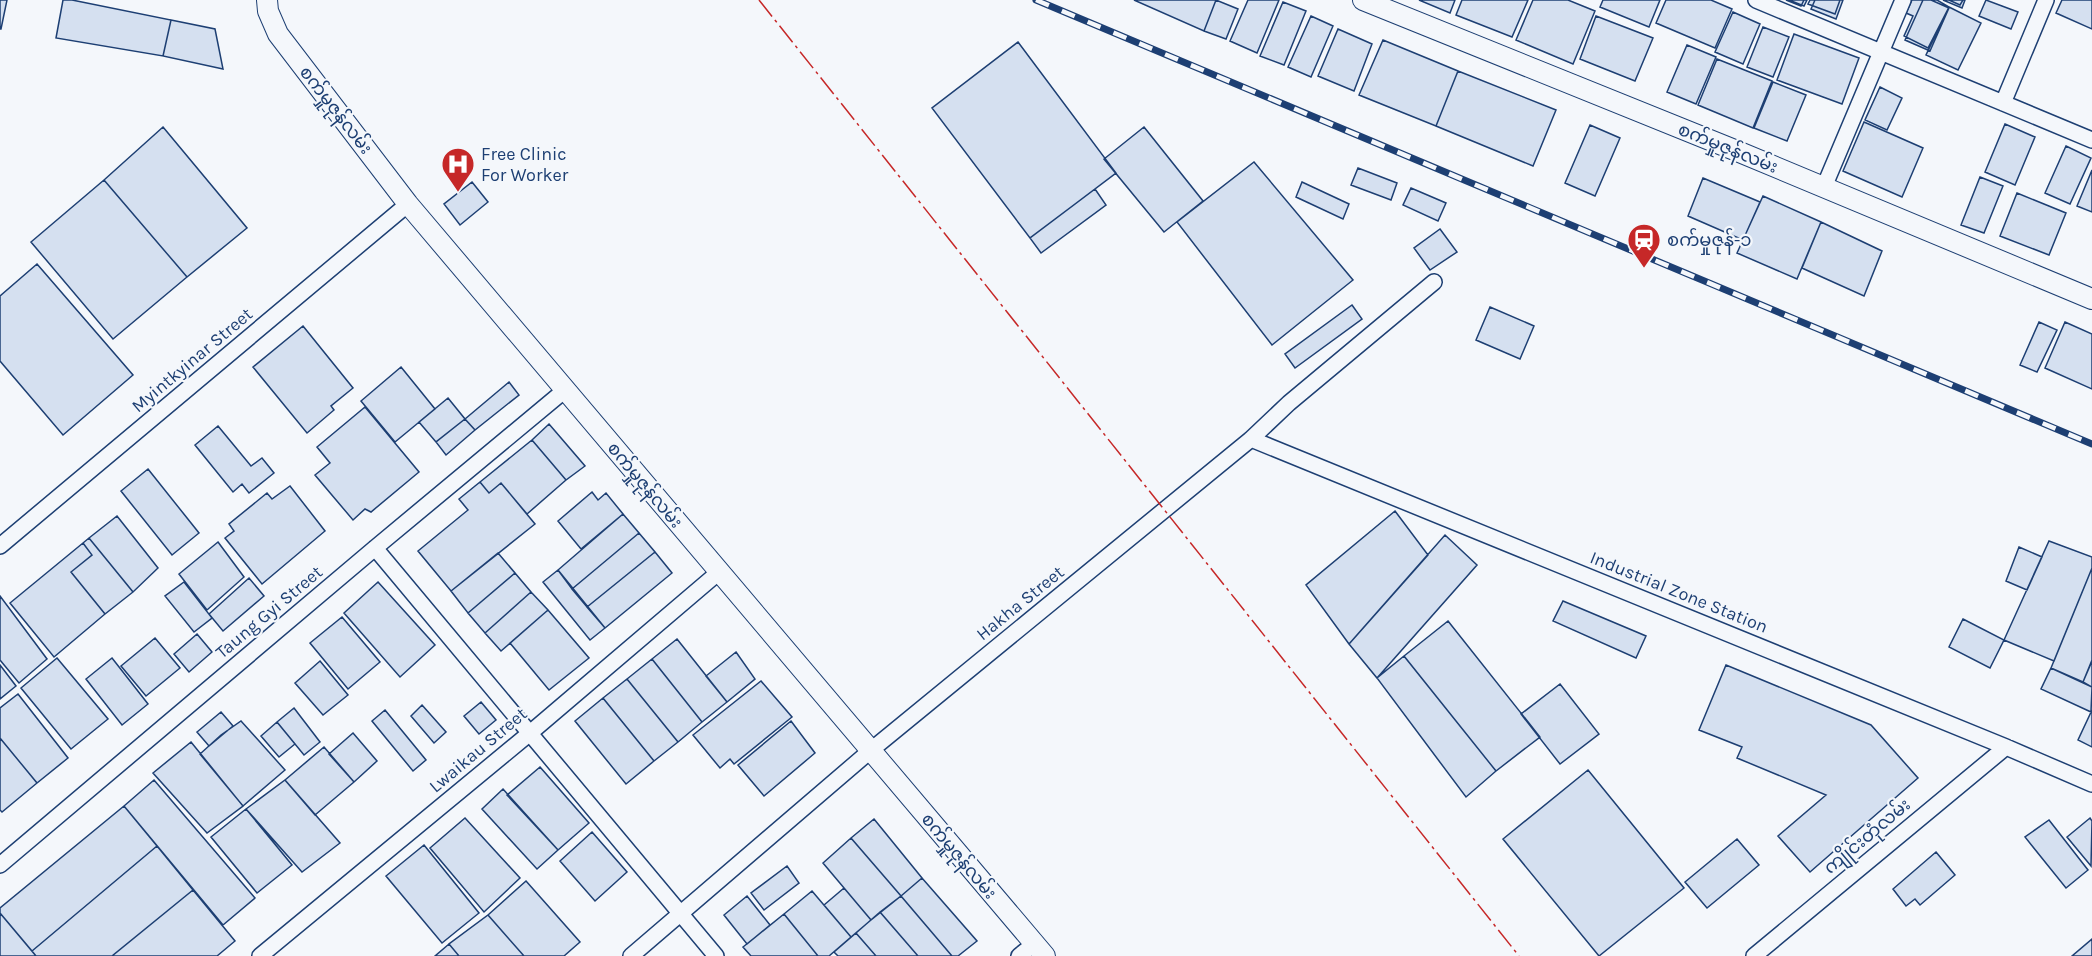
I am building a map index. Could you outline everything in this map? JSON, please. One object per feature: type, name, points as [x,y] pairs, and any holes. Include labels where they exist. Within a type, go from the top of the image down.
[{"type":"street","name":"စက်မှုဇုန်လမ်း","points":[[267,0],[268,11],[278,34],[408,204],[870,751],[1033,952]]},
{"type":"street","name":"စက်မှုဇုန်လမ်း","points":[[1363,0],[1824,187],[2092,299]]},
{"type":"street","points":[[1756,0],[2092,140]]},
{"type":"street","points":[[1824,187],[1903,0]]},
{"type":"street","points":[[2003,103],[2046,0]]},
{"type":"street","name":"Myintkyinar Street","points":[[0,546],[408,204]]},
{"type":"street","name":"Hakha Street","points":[[631,956],[870,751],[1251,439],[1290,403],[1434,282]]},
{"type":"street","name":"Taung Gyi Street","points":[[0,865],[565,390]]},
{"type":"street","name":"Industrial Zone Station","points":[[1251,439],[2092,784]]},
{"type":"street","points":[[375,548],[716,956]]},
{"type":"street","name":"Lwaikau Street","points":[[260,956],[530,733],[719,572]]},
{"type":"street","name":"ကျိုင်းတုံလမ်း","points":[[1754,956],[2006,747]]},
{"type":"building","points":[[0,0],[7,0],[1,29],[0,29]]},
{"type":"building","points":[[63,0],[171,20],[163,56],[56,38]]},
{"type":"building","points":[[1134,0],[1216,0],[1204,31]]},
{"type":"building","points":[[1216,0],[1238,9],[1226,39],[1204,31]]},
{"type":"building","points":[[1248,0],[1279,0],[1257,53],[1230,41]]},
{"type":"building","points":[[1419,0],[1455,0],[1450,13]]},
{"type":"building","points":[[1462,0],[1528,0],[1512,37],[1456,15]]},
{"type":"building","points":[[1533,0],[1568,0],[1595,11],[1573,64],[1516,40]]},
{"type":"building","points":[[1603,0],[1660,0],[1649,27],[1600,7]]},
{"type":"building","points":[[1666,0],[1711,0],[1732,9],[1715,48],[1656,23]]},
{"type":"building","points":[[1786,0],[1804,0],[1801,6]]},
{"type":"building","points":[[1789,0],[1807,0],[1804,6]]},
{"type":"building","points":[[1810,0],[1840,0],[1835,14],[1808,4]]},
{"type":"building","points":[[1815,0],[1843,0],[1836,19],[1811,9]]},
{"type":"building","points":[[1912,0],[1937,0],[1949,7],[1928,48],[1904,36],[1913,16],[1906,13]]},
{"type":"building","points":[[1923,0],[1931,0],[1949,8],[1930,51],[1905,40]]},
{"type":"building","points":[[1943,0],[1965,0],[1962,8]]},
{"type":"building","points":[[1949,0],[1963,0],[1960,5]]},
{"type":"building","points":[[1986,0],[2018,12],[2011,29],[1979,16]]},
{"type":"building","points":[[2062,0],[2092,0],[2092,29],[2056,13]]},
{"type":"building","points":[[1283,2],[1306,11],[1284,65],[1260,56]]},
{"type":"building","points":[[1949,7],[1981,23],[1958,70],[1926,55]]},
{"type":"building","points":[[1733,12],[1760,24],[1743,64],[1715,52]]},
{"type":"building","points":[[1311,16],[1333,26],[1311,77],[1288,67]]},
{"type":"building","points":[[1596,16],[1653,38],[1635,81],[1580,59]]},
{"type":"building","points":[[171,20],[215,29],[223,69],[163,56]]},
{"type":"building","points":[[1763,27],[1789,37],[1773,77],[1747,67]]},
{"type":"building","points":[[1338,29],[1372,44],[1354,91],[1318,76]]},
{"type":"building","points":[[1794,34],[1859,58],[1842,104],[1777,80]]},
{"type":"building","points":[[1383,40],[1458,71],[1436,126],[1359,95]]},
{"type":"building","points":[[1018,42],[1116,173],[1030,238],[932,108]]},
{"type":"building","points":[[1687,45],[1716,57],[1696,104],[1667,92]]},
{"type":"building","points":[[1717,59],[1772,81],[1753,128],[1698,105]]},
{"type":"building","points":[[1458,71],[1556,110],[1533,166],[1436,126]]},
{"type":"building","points":[[1773,82],[1806,95],[1787,141],[1754,128]]},
{"type":"building","points":[[1880,87],[1902,98],[1887,130],[1865,120]]},
{"type":"building","points":[[1864,122],[1923,148],[1902,197],[1843,171]]},
{"type":"building","points":[[2005,124],[2035,137],[2015,185],[1985,172]]},
{"type":"building","points":[[1590,125],[1620,138],[1595,196],[1565,183]]},
{"type":"building","points":[[163,127],[247,228],[187,277],[104,180]]},
{"type":"building","points":[[1144,127],[1203,201],[1164,232],[1104,159]]},
{"type":"building","points":[[2066,146],[2091,158],[2070,204],[2045,193]]},
{"type":"building","points":[[1254,162],[1353,280],[1272,345],[1177,222]]},
{"type":"building","points":[[1358,168],[1397,183],[1391,200],[1351,185]]},
{"type":"building","points":[[2092,170],[2092,212],[2077,206]]},
{"type":"building","points":[[1980,177],[2003,186],[1984,233],[1961,225]]},
{"type":"building","points":[[1703,178],[1760,202],[1743,240],[1688,216]]},
{"type":"building","points":[[104,180],[187,277],[113,339],[31,242]]},
{"type":"building","points":[[472,182],[488,202],[460,225],[444,204]]},
{"type":"building","points":[[1302,182],[1349,204],[1343,219],[1296,197]]},
{"type":"building","points":[[1411,188],[1446,203],[1438,221],[1403,205]]},
{"type":"building","points":[[1095,189],[1106,205],[1041,253],[1030,238]]},
{"type":"building","points":[[2017,193],[2066,213],[2049,255],[2000,236]]},
{"type":"building","points":[[1763,196],[1821,222],[1797,279],[1737,253]]},
{"type":"building","points":[[1821,222],[1882,251],[1864,296],[1802,268]]},
{"type":"building","points":[[1440,229],[1457,252],[1430,270],[1414,248]]},
{"type":"building","points":[[37,264],[133,375],[63,435],[0,361],[0,296]]},
{"type":"building","points":[[1352,305],[1362,319],[1295,368],[1285,354]]},
{"type":"building","points":[[1490,307],[1534,326],[1520,359],[1476,340]]},
{"type":"building","points":[[2039,322],[2057,330],[2037,372],[2020,365]]},
{"type":"building","points":[[2065,322],[2092,334],[2092,389],[2045,368]]},
{"type":"building","points":[[303,326],[353,388],[331,406],[334,410],[307,433],[253,367]]},
{"type":"building","points":[[401,367],[435,409],[395,442],[361,401]]},
{"type":"building","points":[[509,382],[519,395],[475,430],[465,419]]},
{"type":"building","points":[[448,398],[465,419],[436,442],[419,422]]},
{"type":"building","points":[[365,407],[419,472],[371,512],[365,509],[353,520],[315,475],[330,463],[317,447]]},
{"type":"building","points":[[465,419],[475,430],[446,455],[436,442]]},
{"type":"building","points":[[549,424],[585,466],[566,480],[532,440]]},
{"type":"building","points":[[218,426],[251,466],[262,458],[274,473],[249,493],[242,484],[233,492],[195,445]]},
{"type":"building","points":[[532,440],[566,480],[527,514],[501,483],[489,493],[480,482]]},
{"type":"building","points":[[148,469],[199,533],[172,555],[121,491]]},
{"type":"building","points":[[480,482],[489,493],[501,483],[535,524],[451,591],[418,551],[468,510],[459,499]]},
{"type":"building","points":[[290,486],[325,531],[262,584],[225,538],[234,531],[229,524],[267,493],[272,499]]},
{"type":"building","points":[[592,492],[598,500],[606,493],[623,514],[581,549],[558,521]]},
{"type":"building","points":[[1395,511],[1428,555],[1349,644],[1306,585]]},
{"type":"building","points":[[623,514],[639,533],[572,589],[558,570]]},
{"type":"building","points":[[117,516],[158,568],[133,592],[89,538]]},
{"type":"building","points":[[639,533],[655,552],[587,607],[572,589]]},
{"type":"building","points":[[1445,535],[1477,565],[1377,678],[1349,644]]},
{"type":"building","points":[[89,538],[133,592],[105,614],[71,572],[92,555],[83,543]]},
{"type":"building","points":[[2049,541],[2092,557],[2092,568],[2054,661],[2004,640]]},
{"type":"building","points":[[218,542],[244,577],[207,610],[179,574]]},
{"type":"building","points":[[83,543],[92,555],[71,572],[105,614],[54,657],[10,603]]},
{"type":"building","points":[[2019,547],[2042,557],[2027,590],[2006,581]]},
{"type":"building","points":[[655,552],[672,573],[605,628],[587,607]]},
{"type":"building","points":[[498,553],[515,573],[468,613],[451,591]]},
{"type":"building","points":[[2092,568],[2092,660],[2083,682],[2051,668]]},
{"type":"building","points":[[558,570],[605,628],[590,640],[543,582]]},
{"type":"building","points":[[515,573],[531,592],[485,633],[468,613]]},
{"type":"building","points":[[249,578],[264,596],[223,631],[209,614]]},
{"type":"building","points":[[184,582],[212,618],[194,632],[165,596]]},
{"type":"building","points":[[378,582],[435,645],[400,677],[344,613]]},
{"type":"building","points":[[531,592],[548,610],[501,651],[485,633]]},
{"type":"building","points":[[0,596],[47,659],[19,683],[0,660]]},
{"type":"building","points":[[1563,601],[1646,636],[1636,658],[1553,621]]},
{"type":"building","points":[[548,610],[589,658],[549,690],[510,643]]},
{"type":"building","points":[[342,617],[380,662],[348,689],[310,643]]},
{"type":"building","points":[[1963,619],[2004,640],[1990,668],[1949,647]]},
{"type":"building","points":[[1448,621],[1540,737],[1496,771],[1404,656]]},
{"type":"building","points":[[197,634],[212,652],[189,672],[174,654]]},
{"type":"building","points":[[155,638],[180,668],[146,696],[121,666]]},
{"type":"building","points":[[677,639],[727,702],[702,722],[652,659]]},
{"type":"building","points":[[736,652],[755,679],[727,702],[706,676]]},
{"type":"building","points":[[1404,656],[1496,771],[1466,797],[1377,678]]},
{"type":"building","points":[[57,658],[108,719],[71,749],[21,688]]},
{"type":"building","points":[[112,658],[148,704],[122,725],[86,679]]},
{"type":"building","points":[[652,659],[702,722],[678,742],[627,679]]},
{"type":"building","points":[[320,661],[348,695],[323,715],[295,683]]},
{"type":"building","points":[[2092,661],[2092,687],[2083,682]]},
{"type":"building","points":[[0,665],[16,686],[0,699]]},
{"type":"building","points":[[1726,665],[1871,725],[1918,778],[1810,872],[1778,836],[1826,795],[1737,758],[1742,747],[1699,730]]},
{"type":"building","points":[[2051,668],[2092,687],[2091,712],[2041,689]]},
{"type":"building","points":[[627,679],[678,742],[654,761],[603,698]]},
{"type":"building","points":[[761,681],[792,717],[734,764],[730,759],[720,768],[693,735]]},
{"type":"building","points":[[1560,684],[1599,734],[1560,764],[1521,714]]},
{"type":"building","points":[[18,694],[68,758],[37,783],[0,738],[0,708]]},
{"type":"building","points":[[603,698],[654,761],[626,784],[575,721]]},
{"type":"building","points":[[481,702],[496,720],[479,734],[464,716]]},
{"type":"building","points":[[422,705],[446,732],[434,743],[411,716]]},
{"type":"building","points":[[294,708],[320,742],[304,755],[277,722]]},
{"type":"building","points":[[385,710],[426,760],[413,771],[372,721]]},
{"type":"building","points":[[2092,710],[2092,747],[2078,740]]},
{"type":"building","points":[[221,712],[233,726],[209,746],[197,732]]},
{"type":"building","points":[[241,721],[285,770],[243,806],[200,754]]},
{"type":"building","points":[[791,721],[815,753],[764,796],[738,765]]},
{"type":"building","points":[[277,722],[295,744],[279,757],[261,736]]},
{"type":"building","points":[[353,733],[377,761],[354,782],[329,754]]},
{"type":"building","points":[[0,738],[37,783],[2,812],[0,810]]},
{"type":"building","points":[[191,742],[243,806],[207,833],[153,773]]},
{"type":"building","points":[[324,747],[354,782],[315,815],[285,780]]},
{"type":"building","points":[[540,767],[589,823],[558,850],[507,795]]},
{"type":"building","points":[[1588,770],[1684,888],[1599,956],[1503,839]]},
{"type":"building","points":[[154,780],[255,898],[223,925],[124,806]]},
{"type":"building","points":[[285,780],[340,843],[302,872],[246,809]]},
{"type":"building","points":[[503,789],[558,850],[537,869],[482,809]]},
{"type":"building","points":[[124,806],[157,846],[32,951],[0,913],[0,908]]},
{"type":"building","points":[[246,809],[292,865],[257,893],[211,837]]},
{"type":"building","points":[[465,818],[520,878],[484,912],[430,848]]},
{"type":"building","points":[[2090,818],[2092,821],[2091,866],[2067,837]]},
{"type":"building","points":[[874,819],[922,878],[901,896],[851,838]]},
{"type":"building","points":[[2049,820],[2088,870],[2066,888],[2025,837]]},
{"type":"building","points":[[592,832],[627,872],[595,901],[560,861]]},
{"type":"building","points":[[851,838],[901,896],[871,920],[823,863]]},
{"type":"building","points":[[1737,839],[1759,865],[1707,908],[1685,882]]},
{"type":"building","points":[[424,845],[479,913],[442,943],[386,876]]},
{"type":"building","points":[[157,846],[193,890],[112,956],[36,956],[32,951]]},
{"type":"building","points":[[1936,852],[1955,875],[1920,905],[1915,899],[1906,906],[1893,889]]},
{"type":"building","points":[[787,866],[799,883],[764,910],[751,893]]},
{"type":"building","points":[[922,878],[977,941],[958,956],[952,956],[901,896]]},
{"type":"building","points":[[526,881],[580,942],[564,956],[524,956],[488,915]]},
{"type":"building","points":[[844,888],[871,920],[851,937],[824,905]]},
{"type":"building","points":[[193,890],[235,941],[217,956],[112,956]]},
{"type":"building","points":[[812,891],[851,937],[829,956],[818,956],[784,914]]},
{"type":"building","points":[[747,896],[770,925],[747,944],[724,915]]},
{"type":"building","points":[[901,896],[952,956],[918,956],[880,912]]},
{"type":"building","points":[[880,912],[918,956],[876,956],[856,933]]},
{"type":"building","points":[[0,913],[36,956],[0,956]]},
{"type":"building","points":[[784,914],[818,956],[751,956],[743,947]]},
{"type":"building","points":[[488,915],[524,956],[459,956],[449,944]]},
{"type":"building","points":[[856,933],[876,956],[838,956],[834,952]]},
{"type":"building","points":[[2092,939],[2092,956],[2072,956]]},
{"type":"building","points":[[449,944],[459,956],[435,956]]},
{"type":"railway","points":[[1036,0],[2092,444]]},
{"type":"power","points":[[759,0],[1519,956]]},
{"type":"place","name":"Free Clinic For Worker","points":[[458,193]]},
{"type":"place","name":"စက်မှုဇုန်-၁","points":[[1644,269]]}]
